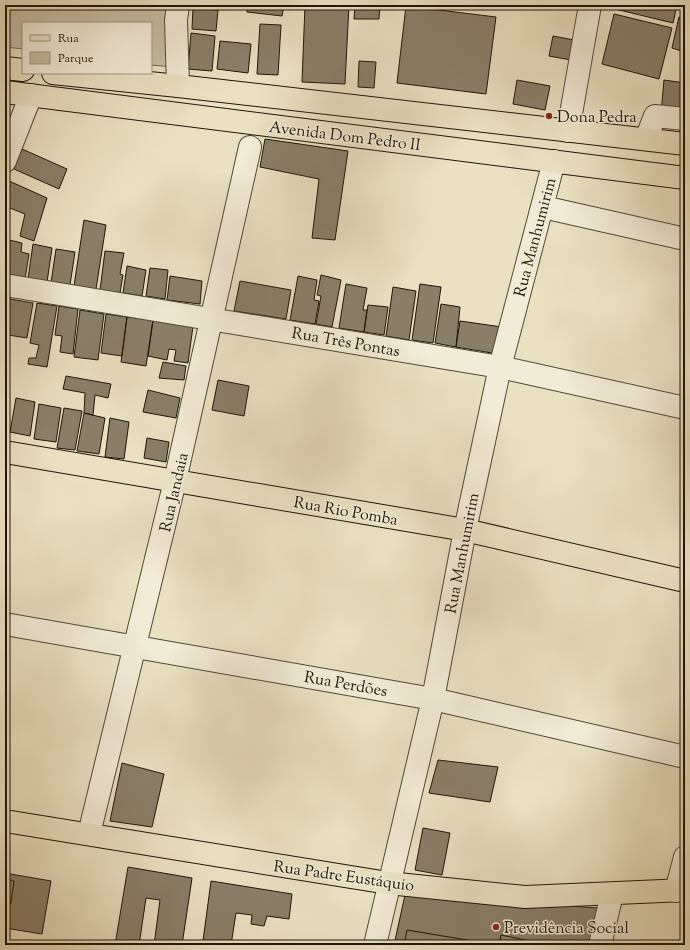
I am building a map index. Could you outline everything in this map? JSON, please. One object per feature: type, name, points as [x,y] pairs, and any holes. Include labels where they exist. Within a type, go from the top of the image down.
[{"type":"main road","points":[[5,68],[22,70]]},
{"type":"main road","name":"Avenida Dom Pedro II","points":[[63,74],[685,144]]},
{"type":"main road","name":"Avenida Dom Pedro II","points":[[5,92],[685,178]]},
{"type":"main road","name":"Rua Rio Pomba","points":[[5,452],[465,530],[685,581]]},
{"type":"main road","name":"Rua Padre Eustáquio","points":[[5,821],[388,883],[525,897],[680,890]]},
{"type":"street","points":[[178,5],[176,20],[178,86]]},
{"type":"street","points":[[568,131],[590,5]]},
{"type":"street","points":[[5,161],[31,95]]},
{"type":"street","points":[[646,139],[655,116],[685,119]]},
{"type":"street","name":"Rua Jandaia","points":[[89,834],[136,647],[175,481],[213,318],[250,147]]},
{"type":"street","name":"Rua Manhumirim","points":[[375,945],[388,883],[433,698],[465,530],[500,367],[554,162]]},
{"type":"street","points":[[543,207],[685,239]]},
{"type":"street","name":"Rua Três Pontas","points":[[5,286],[213,318],[500,367],[685,408]]},
{"type":"street","name":"Rua Perdões","points":[[5,624],[433,698],[685,757]]},
{"type":"street","points":[[680,890],[685,857]]},
{"type":"street","points":[[600,945],[612,894]]},
{"type":"green space","points":[[5,5],[174,5],[173,67],[152,65],[152,22],[22,22],[22,49],[5,47]]},
{"type":"building","points":[[247,5],[284,5],[282,16],[247,12]]},
{"type":"building","points":[[305,5],[349,5],[345,84],[302,82]]},
{"type":"building","points":[[355,5],[380,5],[379,19],[354,19]]},
{"type":"building","points":[[607,5],[677,5],[673,23],[607,7]]},
{"type":"building","points":[[406,6],[496,17],[486,94],[397,83]]},
{"type":"building","points":[[193,8],[218,10],[216,31],[192,29]]},
{"type":"building","points":[[614,14],[672,28],[659,79],[602,64]]},
{"type":"building","points":[[679,17],[685,18],[685,52],[672,48]]},
{"type":"building","points":[[260,24],[281,25],[278,75],[257,74]]},
{"type":"building","points":[[191,33],[215,36],[212,71],[188,69]]},
{"type":"building","points":[[553,36],[574,40],[571,60],[549,56]]},
{"type":"building","points":[[220,41],[251,44],[248,73],[217,69]]},
{"type":"building","points":[[359,61],[376,62],[374,88],[358,87]]},
{"type":"building","points":[[517,80],[550,86],[545,110],[513,104]]},
{"type":"building","points":[[664,80],[685,83],[685,128],[660,124]]},
{"type":"building","points":[[265,139],[348,151],[335,240],[312,238],[319,179],[260,167]]},
{"type":"building","points":[[22,149],[67,169],[59,189],[14,169]]},
{"type":"building","points":[[9,181],[47,198],[34,241],[20,236],[25,214],[5,206],[5,192]]},
{"type":"building","points":[[84,220],[106,225],[96,289],[74,286]]},
{"type":"building","points":[[5,239],[22,243],[21,252],[29,254],[25,279],[5,275]]},
{"type":"building","points":[[33,244],[52,248],[47,282],[28,279]]},
{"type":"building","points":[[56,249],[75,252],[70,285],[51,283]]},
{"type":"building","points":[[105,251],[124,253],[120,274],[123,275],[120,293],[100,290]]},
{"type":"building","points":[[127,266],[146,270],[142,296],[123,293]]},
{"type":"building","points":[[150,268],[168,270],[165,299],[146,296]]},
{"type":"building","points":[[321,275],[341,280],[332,327],[316,324],[321,296],[317,295]]},
{"type":"building","points":[[170,276],[202,281],[200,304],[167,300]]},
{"type":"building","points":[[298,276],[317,280],[314,300],[319,301],[315,324],[290,320]]},
{"type":"building","points":[[240,281],[291,290],[286,319],[234,311]]},
{"type":"building","points":[[346,284],[367,288],[363,310],[367,310],[364,332],[339,328]]},
{"type":"building","points":[[420,284],[441,287],[433,343],[412,340]]},
{"type":"building","points":[[393,287],[416,291],[409,340],[386,336]]},
{"type":"building","points":[[10,299],[33,303],[27,338],[8,335],[9,327],[5,327]]},
{"type":"building","points":[[37,303],[57,306],[47,367],[28,364],[29,358],[36,358],[39,345],[30,343]]},
{"type":"building","points":[[441,304],[460,307],[456,347],[435,343]]},
{"type":"building","points":[[368,305],[388,307],[384,335],[364,332]]},
{"type":"building","points":[[59,306],[78,309],[73,354],[60,352],[62,336],[55,335]]},
{"type":"building","points":[[80,310],[104,314],[98,360],[74,357]]},
{"type":"building","points":[[106,314],[127,317],[122,356],[101,353]]},
{"type":"building","points":[[127,317],[153,320],[146,366],[121,362]]},
{"type":"building","points":[[153,320],[193,326],[188,363],[174,361],[176,350],[169,349],[167,360],[148,356]]},
{"type":"building","points":[[460,321],[502,327],[498,354],[456,347]]},
{"type":"building","points":[[163,362],[186,366],[184,380],[159,378]]},
{"type":"building","points":[[66,376],[111,384],[108,398],[95,395],[93,415],[84,413],[85,393],[63,389]]},
{"type":"building","points":[[218,380],[249,386],[244,416],[212,410]]},
{"type":"building","points":[[148,390],[180,398],[176,418],[143,412]]},
{"type":"building","points":[[16,398],[35,402],[30,436],[10,432]]},
{"type":"building","points":[[39,404],[61,408],[56,442],[34,439]]},
{"type":"building","points":[[64,408],[82,411],[75,450],[57,448]]},
{"type":"building","points":[[5,412],[8,412],[5,432]]},
{"type":"building","points":[[84,413],[105,418],[99,454],[77,451]]},
{"type":"building","points":[[110,418],[129,422],[124,459],[105,457]]},
{"type":"building","points":[[147,438],[169,442],[166,462],[144,458]]},
{"type":"building","points":[[438,760],[498,767],[490,802],[429,793]]},
{"type":"building","points":[[122,763],[164,774],[152,827],[110,821]]},
{"type":"building","points":[[423,828],[450,833],[442,875],[415,870]]},
{"type":"building","points":[[128,867],[192,878],[182,945],[154,945],[160,900],[146,898],[139,945],[115,945]]},
{"type":"building","points":[[5,873],[51,881],[42,934],[5,928]]},
{"type":"building","points":[[5,880],[14,881],[11,903],[5,903]]},
{"type":"building","points":[[211,881],[292,894],[289,919],[267,916],[264,926],[251,924],[252,915],[236,913],[231,945],[203,941]]},
{"type":"building","name":"Previdência Social","points":[[405,895],[599,908],[590,945],[394,945]]},
{"type":"building","points":[[407,930],[467,940],[466,945],[404,945]]},
{"type":"building","points":[[501,935],[540,943],[539,945],[499,945]]},
{"type":"place","name":"Dona Pedra","points":[[549,116]]},
{"type":"place","name":"Previdência Social","points":[[496,927]]}]
